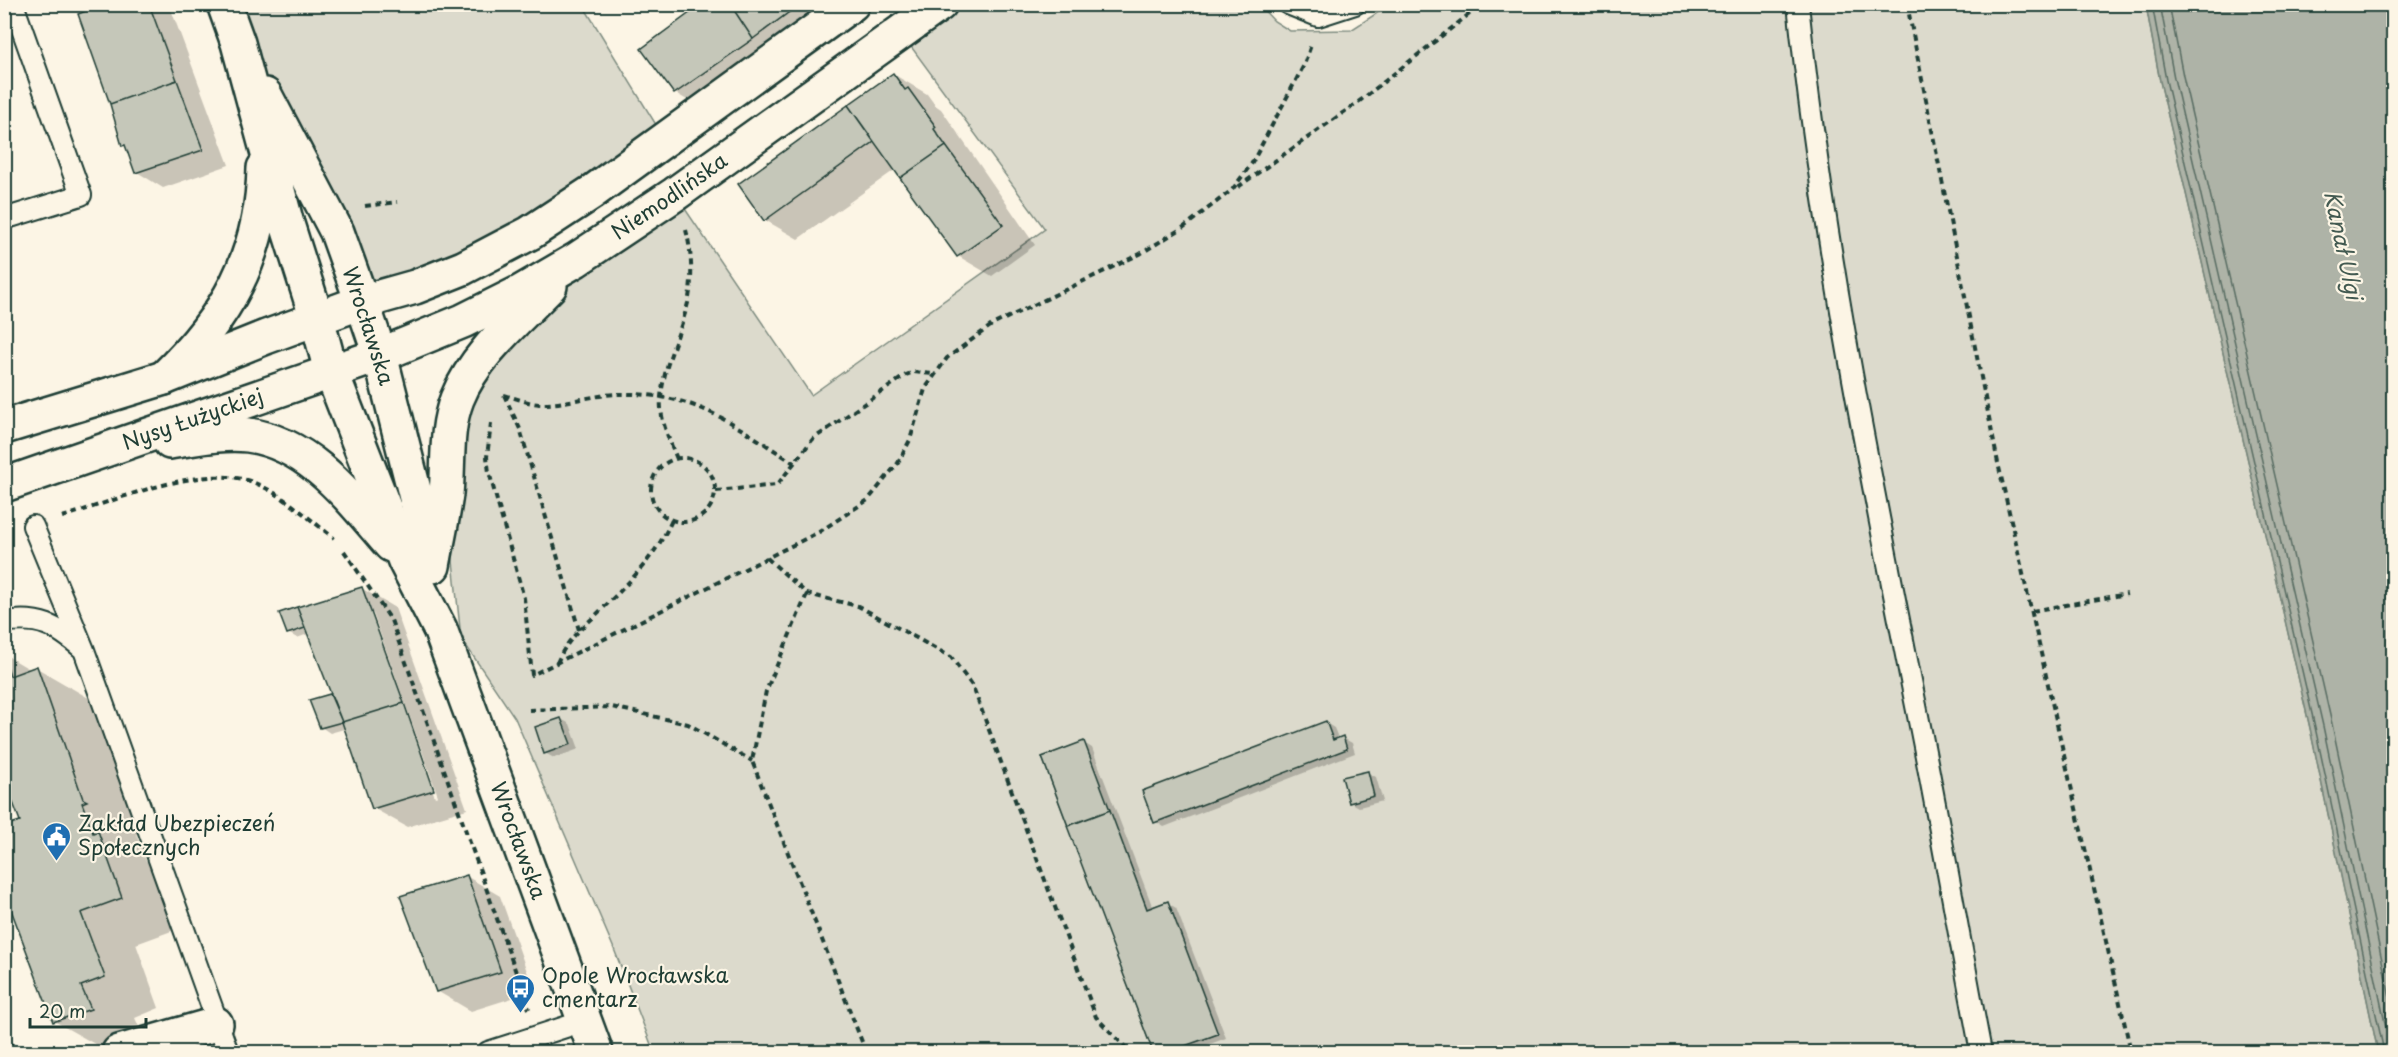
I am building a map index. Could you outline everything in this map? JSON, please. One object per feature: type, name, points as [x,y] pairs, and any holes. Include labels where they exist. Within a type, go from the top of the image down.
[{"type":"main road","name":"Wrocławska","points":[[224,4],[238,43],[265,145],[331,371],[419,563],[440,629],[596,1053]]},
{"type":"main road","points":[[4,427],[164,378],[362,302],[432,281],[530,233],[653,151],[852,4]]},
{"type":"main road","name":"Niemodlińska","points":[[380,355],[464,321],[576,260],[690,184],[940,4]]},
{"type":"main road","name":"Wrocławska","points":[[238,43],[337,232],[362,302],[380,355],[419,563]]},
{"type":"main road","points":[[164,378],[191,351],[218,318],[235,291],[249,259],[264,185],[265,145]]},
{"type":"main road","points":[[103,451],[224,434],[248,435],[274,441],[318,467],[419,563],[446,494],[446,455],[450,422],[458,398],[491,347],[576,260]]},
{"type":"main road","name":"Nysy Łużyckiej","points":[[4,485],[380,355]]},
{"type":"main road","points":[[119,1053],[222,1038]]},
{"type":"lane","points":[[4,219],[81,195],[13,4]]},
{"type":"lane","points":[[1288,4],[1318,16],[1355,4]]},
{"type":"lane","points":[[1798,4],[1808,99],[1866,457],[1981,1053]]},
{"type":"lane","points":[[33,526],[84,650],[222,1038]]},
{"type":"lane","points":[[4,622],[36,621],[58,628],[84,650]]},
{"type":"lane","points":[[488,1053],[584,1021]]},
{"type":"path","points":[[494,414],[489,440],[489,472],[524,598],[532,675],[837,522],[880,488],[898,463],[910,440],[921,398],[933,374],[947,358],[992,325],[1140,254],[1184,228],[1232,190],[1361,100],[1482,4]]},
{"type":"path","points":[[1907,4],[1998,463],[2132,1053]]},
{"type":"path","points":[[1232,190],[1252,164],[1304,65],[1318,16]]},
{"type":"path","points":[[677,459],[663,425],[661,397],[688,302],[691,250],[687,234]]},
{"type":"path","points":[[716,491],[777,485],[802,449],[813,439],[893,382],[914,372],[933,374]]},
{"type":"path","points":[[497,390],[504,395],[540,404],[617,394],[661,397],[705,408],[794,463]]},
{"type":"path","points":[[500,400],[504,395]]},
{"type":"path","points":[[504,395],[520,429],[579,630]]},
{"type":"path","points":[[677,459],[693,459],[702,464],[710,472],[716,491],[713,502],[699,518],[689,522],[672,520],[659,512],[650,492],[656,472],[663,464],[677,459]]},
{"type":"path","points":[[33,526],[185,481],[229,478],[253,482],[276,493],[338,542],[391,620],[539,1037]]},
{"type":"path","points":[[558,663],[566,643],[630,582],[666,535],[672,520]]},
{"type":"path","points":[[766,558],[807,594],[858,606],[951,657],[973,687],[1096,1017],[1130,1053]]},
{"type":"path","points":[[807,594],[766,691],[752,761],[866,1053]]},
{"type":"path","points":[[2031,610],[2127,594]]},
{"type":"path","points":[[530,710],[612,707],[688,724],[752,761]]},
{"type":"shaded area","points":[[1391,4],[2146,5],[2160,81],[2310,728],[2378,1052],[1168,1052],[1217,1034],[1167,902],[1147,909],[1083,742],[1042,757],[1153,1052],[654,1052],[614,949],[515,718],[461,638],[446,493],[446,455],[491,347],[675,194],[811,395],[1045,229],[901,33],[940,5],[1259,5],[1274,21],[1290,31],[1351,30]]},
{"type":"shaded area","points":[[224,5],[583,5],[666,141],[653,151],[362,302]]},
{"type":"water","name":"Kanał Ulgi","points":[[2146,5],[2393,5],[2393,1052],[2378,1052],[2310,728],[2160,81]]},
{"type":"building","points":[[80,4],[105,4],[83,12]]},
{"type":"building","points":[[105,4],[149,4],[177,80],[110,104],[78,14]]},
{"type":"building","points":[[702,4],[730,4],[753,39],[674,94],[641,49]]},
{"type":"building","points":[[730,4],[800,4],[753,39]]},
{"type":"building","points":[[893,73],[905,90],[908,88],[936,127],[934,129],[946,146],[900,178],[848,105]]},
{"type":"building","points":[[177,80],[203,150],[135,173],[125,145],[122,146],[110,104]]},
{"type":"building","points":[[848,105],[874,142],[764,221],[738,184]]},
{"type":"building","points":[[946,146],[1003,225],[957,257],[900,178]]},
{"type":"building","points":[[362,587],[404,703],[342,722],[297,607]]},
{"type":"building","points":[[297,607],[305,628],[287,634],[279,613]]},
{"type":"building","name":"Zakład Ubezpieczeń Społecznych","points":[[4,656],[10,676],[37,666],[83,799],[87,801],[82,803],[93,833],[98,831],[122,898],[81,913],[105,977],[81,986],[91,1009],[53,1022],[4,891],[4,826],[20,821],[4,779]]},
{"type":"building","points":[[330,694],[342,722],[320,728],[309,700]]},
{"type":"building","points":[[404,703],[434,790],[372,809],[342,722]]},
{"type":"building","points":[[561,718],[571,744],[544,754],[535,727]]},
{"type":"building","points":[[1326,721],[1333,740],[1343,736],[1347,749],[1154,823],[1142,791]]},
{"type":"building","points":[[1084,741],[1110,810],[1068,826],[1042,757]]},
{"type":"building","points":[[1368,771],[1374,796],[1349,803],[1342,777]]},
{"type":"building","points":[[1110,810],[1147,909],[1168,901],[1218,1034],[1168,1052],[1153,1052],[1067,826]]},
{"type":"building","points":[[467,875],[501,972],[436,992],[400,896]]},
{"type":"place","name":"Zakład Ubezpieczeń Społecznych","points":[[57,862]]},
{"type":"place","name":"Opole Wrocławska cmentarz","points":[[521,1014]]}]
